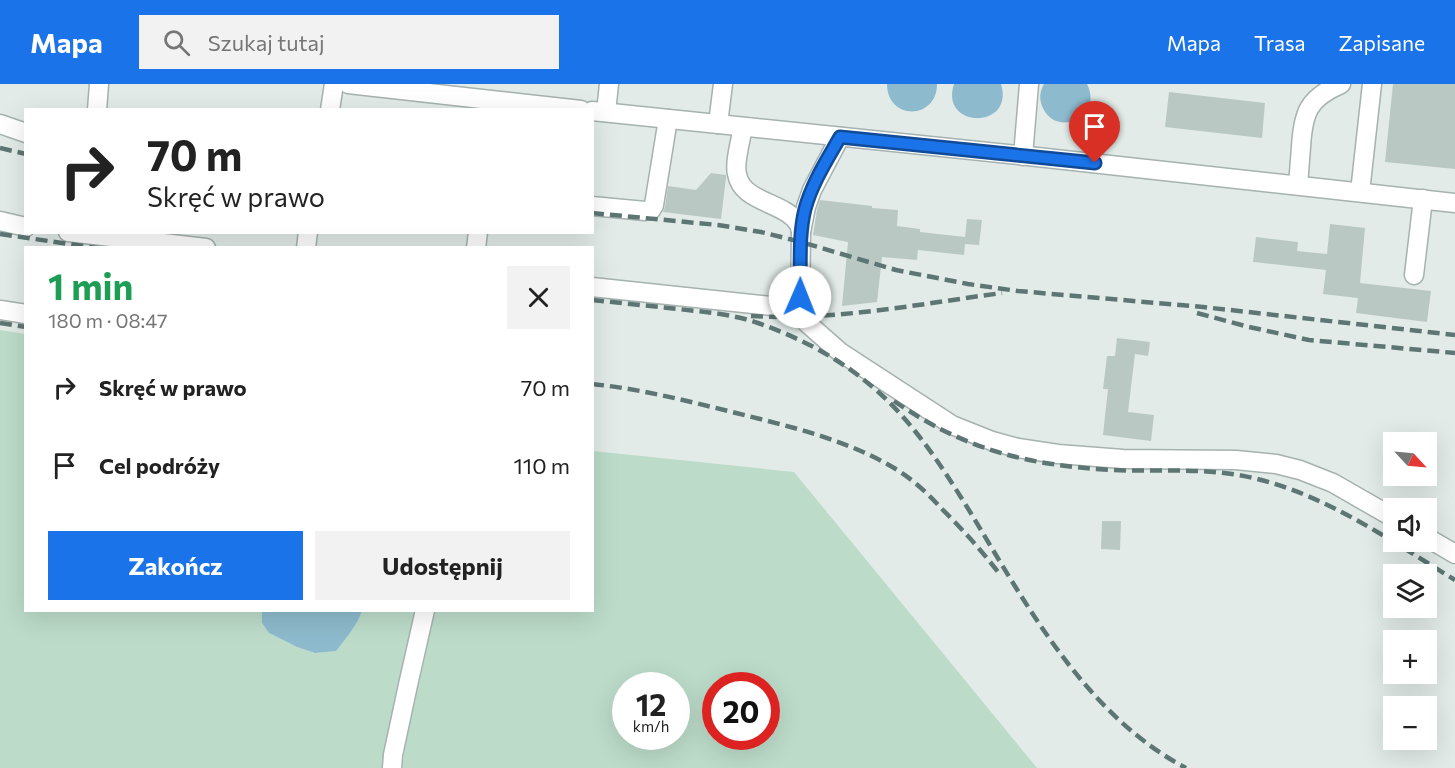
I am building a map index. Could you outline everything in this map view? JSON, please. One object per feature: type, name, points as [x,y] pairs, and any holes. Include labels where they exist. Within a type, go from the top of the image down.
[{"type":"lane","points":[[97,108],[99,84]]},
{"type":"lane","points":[[330,108],[334,84]]},
{"type":"lane","points":[[348,84],[494,105],[546,108]]},
{"type":"lane","points":[[609,84],[599,111],[1455,203]]},
{"type":"lane","points":[[718,124],[723,84]]},
{"type":"lane","points":[[1023,156],[1029,84]]},
{"type":"lane","points":[[1298,185],[1302,125],[1307,111],[1321,96],[1341,84]]},
{"type":"lane","points":[[1360,192],[1372,84]]},
{"type":"lane","points":[[594,206],[651,210],[654,205],[668,119]]},
{"type":"lane","points":[[0,124],[24,132]]},
{"type":"lane","points":[[743,127],[736,169],[741,185],[749,192],[788,213],[798,223],[801,232]]},
{"type":"lane","points":[[840,137],[812,190],[806,207],[801,232],[800,309],[807,323],[840,352],[952,425],[992,441],[1018,448],[1068,455],[1123,459],[1236,460],[1276,464],[1300,470],[1333,483],[1383,512]]},
{"type":"lane","points":[[1414,275],[1423,200]]},
{"type":"lane","points":[[0,221],[24,226]]},
{"type":"lane","points":[[80,238],[181,246]]},
{"type":"lane","points":[[594,287],[800,309]]},
{"type":"lane","points":[[0,310],[24,314]]},
{"type":"lane","points":[[1437,543],[1455,554]]},
{"type":"lane","points":[[392,768],[425,612]]},
{"type":"green space","points":[[0,330],[24,334],[24,612],[262,612],[262,623],[269,633],[315,653],[336,651],[354,627],[362,612],[416,612],[393,708],[384,768],[0,768]]},
{"type":"green space","points":[[594,451],[794,472],[1037,768],[402,768],[435,612],[594,612]]},
{"type":"water","points":[[887,84],[937,84],[935,96],[929,104],[921,110],[912,111],[903,110],[895,105],[889,96]]},
{"type":"water","points":[[954,84],[1001,84],[1002,99],[997,110],[988,116],[977,118],[966,116],[957,109],[952,99]]},
{"type":"water","points":[[1044,84],[1087,84],[1090,96],[1089,106],[1084,115],[1066,123],[1048,116],[1040,100]]},
{"type":"water","points":[[262,612],[362,612],[354,627],[336,651],[315,653],[297,647],[269,633],[262,623]]},
{"type":"building","points":[[1393,84],[1455,84],[1455,169],[1385,162]]},
{"type":"building","points":[[1169,92],[1265,103],[1262,138],[1165,127]]},
{"type":"building","points":[[711,173],[726,175],[721,219],[663,212],[668,186],[696,190]]},
{"type":"building","points":[[820,200],[898,210],[897,226],[920,229],[920,232],[965,237],[967,219],[982,220],[979,245],[965,244],[964,255],[918,250],[917,260],[882,257],[877,302],[842,306],[848,242],[813,235]]},
{"type":"building","points":[[1330,224],[1365,228],[1360,283],[1431,291],[1427,322],[1356,313],[1358,298],[1323,294],[1326,270],[1253,262],[1256,237],[1298,242],[1297,251],[1327,254]]},
{"type":"building","points":[[1117,338],[1150,342],[1148,356],[1135,354],[1128,412],[1154,415],[1151,441],[1103,435],[1108,389],[1103,389],[1107,356],[1115,356]]},
{"type":"building","points":[[1102,521],[1121,521],[1120,550],[1101,549]]},
{"type":"railway","points":[[0,148],[24,154]]},
{"type":"railway","points":[[594,213],[718,225],[761,232],[896,270],[968,284],[1455,335]]},
{"type":"railway","points":[[0,234],[83,246]]},
{"type":"railway","points":[[751,316],[845,314],[1002,293]]},
{"type":"railway","points":[[594,300],[708,312],[748,320],[802,341],[857,374],[885,398],[926,445],[1038,622],[1090,690],[1119,720],[1151,746],[1186,768]]},
{"type":"railway","points":[[1197,313],[1309,340],[1455,353]]},
{"type":"railway","points":[[0,323],[24,327]]},
{"type":"railway","points":[[594,384],[646,392],[799,429],[880,460],[917,484],[965,533],[998,572]]},
{"type":"railway","points":[[894,401],[946,432],[972,443],[1024,459],[1081,468],[1218,472],[1253,478],[1280,486],[1333,507],[1455,580]]},
{"type":"route","points":[[800,297],[801,232],[806,207],[812,190],[840,137],[1095,163]]}]
